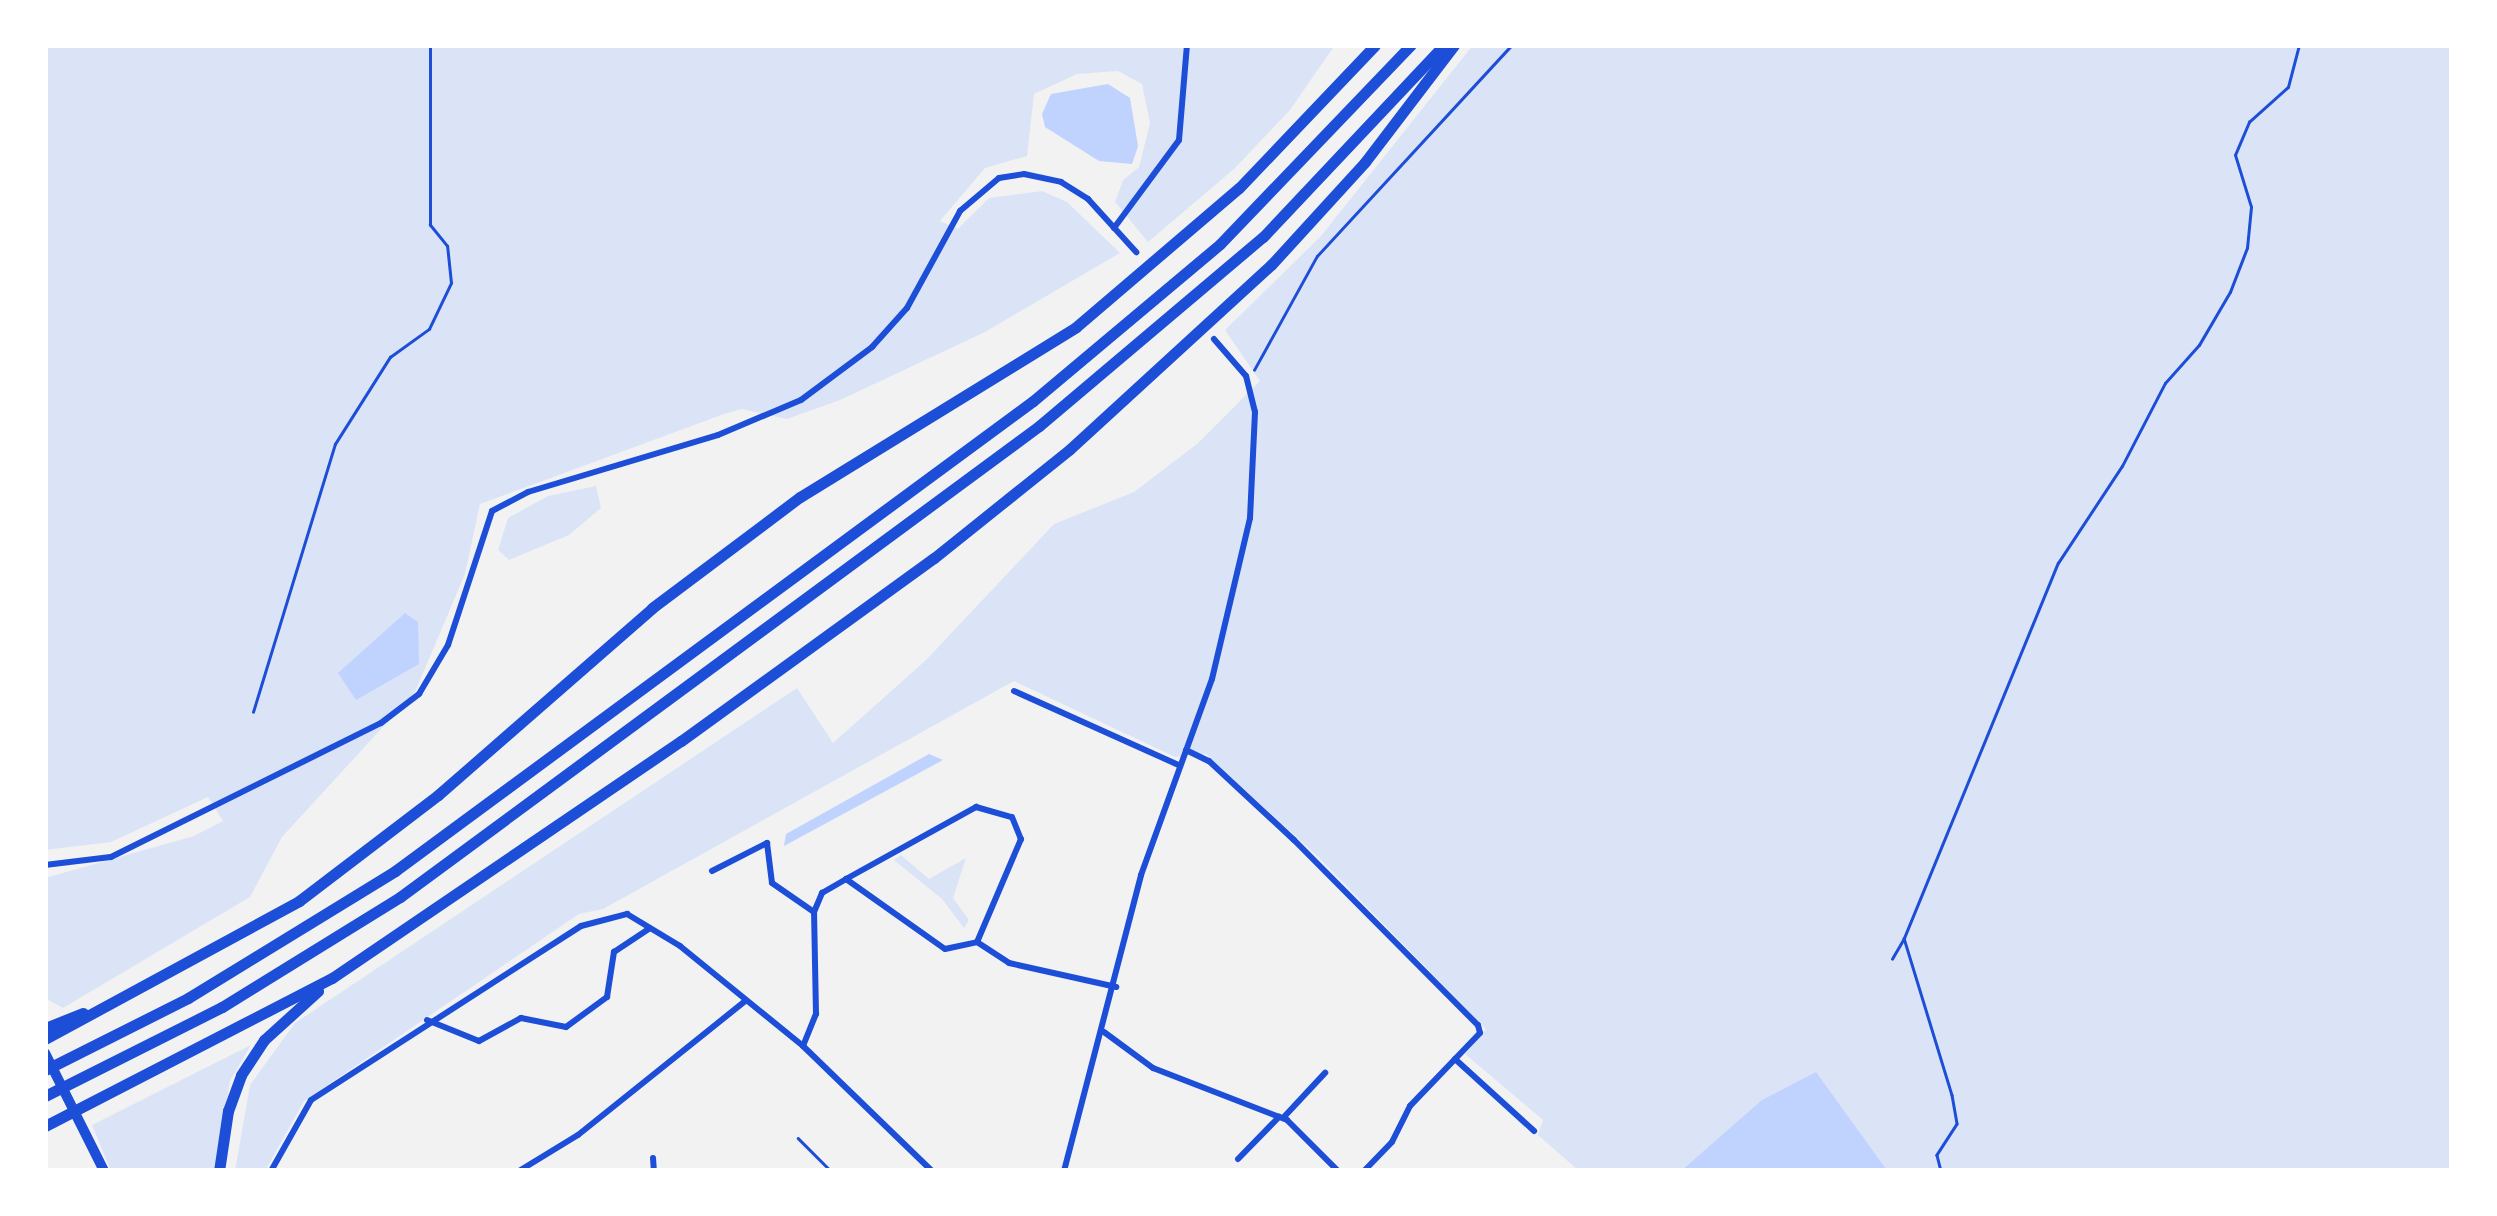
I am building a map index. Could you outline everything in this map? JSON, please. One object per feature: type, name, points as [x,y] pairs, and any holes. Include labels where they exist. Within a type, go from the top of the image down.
[{"type":"highway","points":[[45,1039],[148,988],[299,901],[372,848],[652,608],[800,497],[1076,327],[1239,188],[1375,45]]},
{"type":"highway","points":[[45,1068],[188,998],[395,871],[1034,400],[1234,231],[1410,45]]},
{"type":"highway","points":[[45,1096],[222,1007],[400,896],[1039,426],[1251,248],[1444,45]]},
{"type":"highway","points":[[45,1126],[332,978],[680,741],[934,558],[1070,449],[1272,265],[1365,162],[1454,45]]},
{"type":"highway","points":[[219,1171],[228,1111],[248,1064],[274,1030],[332,978]]},
{"type":"highway","points":[[45,1028],[148,988]]},
{"type":"main road","points":[[45,1053],[100,1171]]},
{"type":"main road","points":[[45,1068],[91,1151]]},
{"type":"street","points":[[1114,228],[1179,140],[1187,45]]},
{"type":"street","points":[[45,865],[112,857],[382,723],[418,694],[448,645],[492,511],[528,492],[718,435],[801,400],[872,347],[908,308],[960,211],[998,178],[1024,174],[1061,182],[1136,252]]},
{"type":"street","points":[[1064,1171],[1116,987],[1141,875],[1212,678],[1250,518],[1258,434],[1246,376],[1214,339]]},
{"type":"street","points":[[1014,691],[1179,765]]},
{"type":"street","points":[[1186,750],[1209,761],[1294,840],[1480,1033],[1410,1106],[1392,1142],[1364,1171]]},
{"type":"street","points":[[803,1046],[816,1014],[814,912],[822,894],[976,808],[1012,817],[1021,839],[977,942]]},
{"type":"street","points":[[712,871],[767,843],[772,883],[814,912]]},
{"type":"street","points":[[846,879],[945,950],[977,942],[1009,962],[1116,987]]},
{"type":"street","points":[[272,1171],[311,1100],[428,1020],[594,921],[627,914],[651,928],[803,1046],[932,1171]]},
{"type":"street","points":[[428,1020],[480,1042],[521,1018],[566,1027],[607,998],[612,954],[651,928]]},
{"type":"street","points":[[520,1171],[578,1135],[745,1000]]},
{"type":"street","points":[[1104,1032],[1154,1068],[1281,1118],[1338,1171]]},
{"type":"street","points":[[1455,1059],[1534,1132]]},
{"type":"street","points":[[1238,1158],[1325,1073]]},
{"type":"street","points":[[652,1158],[654,1171]]},
{"type":"lane","points":[[798,1138],[831,1171]]},
{"type":"path","points":[[253,712],[334,444],[390,357],[429,329],[450,283],[446,246],[430,225],[430,45]]},
{"type":"path","points":[[1246,376],[1317,256],[1512,45]]},
{"type":"path","points":[[1892,959],[2058,563],[2122,466],[2166,384],[2230,292],[2248,248],[2250,207],[2236,155],[2249,122],[2288,88],[2300,45]]},
{"type":"path","points":[[1904,938],[1957,1124],[1937,1155],[1940,1171]]},
{"type":"shaded area","points":[[45,45],[1335,45],[1290,110],[1234,169],[1148,242],[1115,202],[1123,180],[1139,167],[1150,123],[1142,84],[1118,71],[1077,74],[1034,94],[1027,156],[985,168],[940,221],[958,229],[989,198],[1042,191],[1067,202],[1120,253],[985,332],[840,400],[787,419],[742,409],[724,414],[480,504],[465,574],[415,692],[282,837],[250,897],[63,1008],[45,998],[45,878],[194,836],[223,821],[208,797],[111,842],[45,850]]},
{"type":"shaded area","points":[[1473,45],[2452,45],[2452,1171],[1579,1171],[1538,1135],[1543,1120],[1465,1054],[1486,1029],[1318,857],[1206,754],[1175,757],[1014,681],[603,909],[579,914],[304,1101],[265,1171],[235,1171],[250,1085],[295,1023],[797,688],[833,743],[926,660],[1054,524],[1134,492],[1197,444],[1260,381],[1225,330],[1321,236]]},
{"type":"shaded area","points":[[596,486],[601,508],[569,535],[509,560],[498,550],[508,518],[548,496]]},
{"type":"shaded area","points":[[901,855],[929,879],[966,858],[953,898],[969,920],[964,928],[942,899],[894,860]]},
{"type":"shaded area","points":[[251,1045],[230,1081],[215,1171],[111,1171],[92,1125]]},
{"type":"water","points":[[1108,84],[1130,98],[1138,146],[1132,164],[1099,161],[1045,127],[1042,114],[1051,94]]},
{"type":"water","points":[[405,613],[418,622],[419,664],[356,700],[338,673]]},
{"type":"water","points":[[929,754],[943,760],[784,846],[786,834]]},
{"type":"water","points":[[1816,1072],[1886,1169],[1681,1171],[1762,1100]]}]
